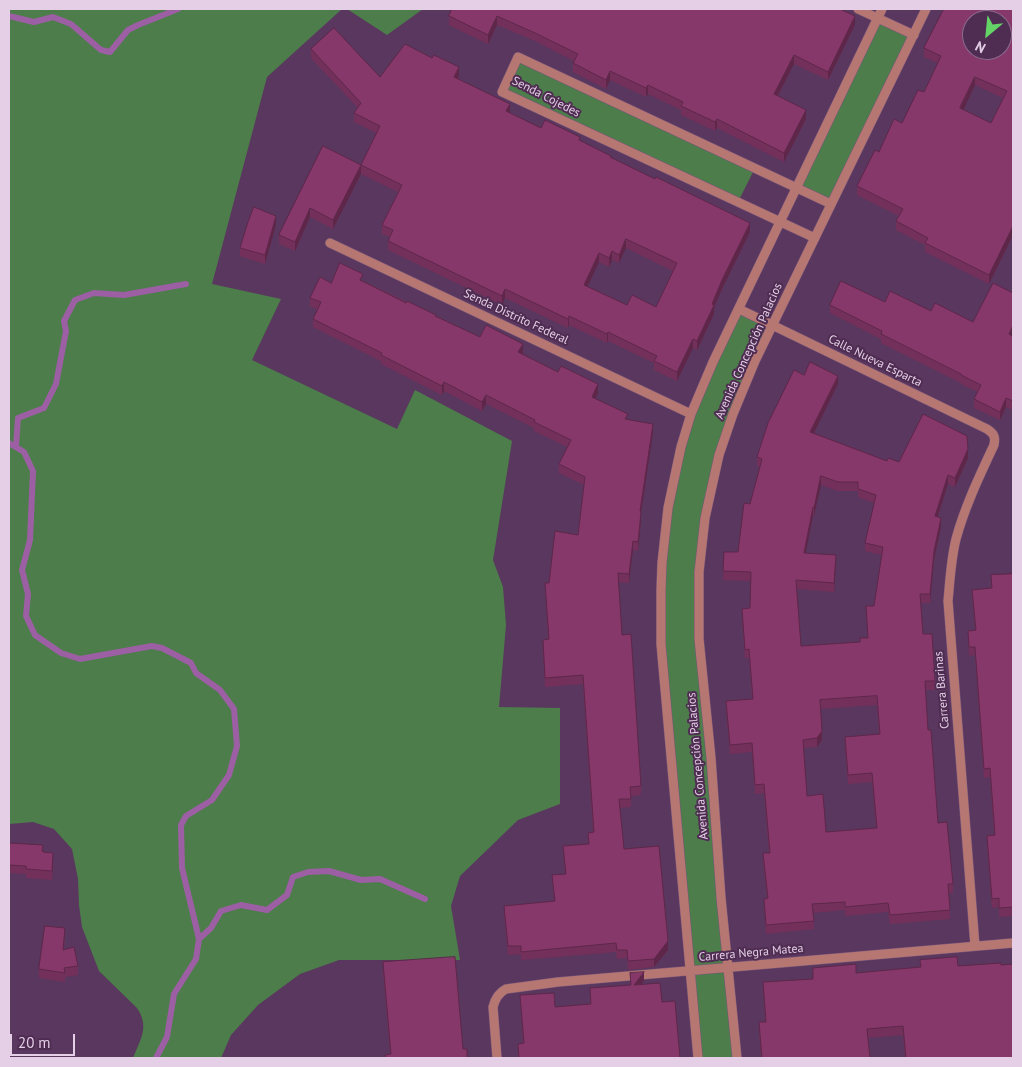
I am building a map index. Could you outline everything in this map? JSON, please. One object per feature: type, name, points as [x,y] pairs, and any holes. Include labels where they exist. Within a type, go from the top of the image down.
[{"type":"street","points":[[858,9],[914,35]]},
{"type":"street","name":"Avenida Concepción Palacios","points":[[698,1058],[660,644],[662,563],[668,508],[681,447],[713,362],[882,9]]},
{"type":"street","name":"Avenida Concepción Palacios","points":[[737,1058],[699,639],[699,572],[705,518],[726,434],[755,361],[926,9]]},
{"type":"street","name":"Senda Cojedes","points":[[815,238],[502,92],[518,57],[832,204]]},
{"type":"street","name":"Senda Distrito Federal","points":[[330,243],[692,414]]},
{"type":"street","name":"Calle Nueva Esparta","points":[[739,309],[987,429],[993,433],[995,439]]},
{"type":"street","name":"Carrera Barinas","points":[[975,946],[948,601],[951,565],[956,539],[966,508],[995,439]]},
{"type":"street","name":"Carrera Negra Matea","points":[[497,1058],[493,1007],[495,999],[506,989],[728,967],[1013,943]]},
{"type":"green space","points":[[9,9],[342,9],[267,77],[212,284],[281,299],[252,360],[397,429],[415,390],[512,441],[493,560],[503,587],[506,625],[499,707],[560,708],[560,804],[518,820],[460,876],[451,906],[460,960],[339,960],[300,974],[258,1005],[231,1035],[221,1058],[133,1058],[141,1039],[143,1021],[137,1008],[99,971],[82,927],[78,879],[72,849],[54,829],[33,822],[9,824]]},
{"type":"green space","points":[[347,9],[423,9],[387,35]]},
{"type":"green space","points":[[877,18],[914,35],[831,204],[797,188]]},
{"type":"green space","points":[[518,57],[755,168],[738,202],[502,92]]},
{"type":"green space","points":[[739,309],[773,326],[755,361],[712,485],[698,599],[737,1058],[698,1058],[664,675],[662,563],[681,447]]},
{"type":"building","points":[[452,9],[840,9],[855,16],[828,72],[794,55],[774,94],[806,110],[784,153],[717,119],[715,122],[681,106],[683,102],[648,85],[646,88],[610,71],[606,80],[573,63],[578,54],[497,16],[488,35],[449,16]]},
{"type":"building","points":[[944,9],[1013,9],[1013,226],[989,275],[925,243],[928,238],[896,221],[903,209],[857,186],[875,150],[879,152],[894,119],[902,123],[918,90],[924,92],[941,56],[924,48]],"holes":[[[975,77],[1007,91],[991,123],[960,108]]]},
{"type":"building","points":[[334,28],[380,77],[405,44],[432,58],[434,55],[459,67],[454,77],[510,104],[506,111],[541,128],[545,120],[580,137],[579,140],[610,157],[655,179],[656,177],[750,223],[722,280],[712,304],[714,305],[697,341],[693,339],[677,372],[654,361],[657,356],[608,332],[607,334],[569,316],[568,319],[505,289],[502,296],[388,241],[393,230],[382,225],[402,185],[361,165],[380,126],[354,113],[361,103],[311,49]],"holes":[[[626,239],[677,263],[656,307],[632,295],[627,305],[584,285],[599,253],[609,258],[612,251],[619,255]]]},
{"type":"building","points":[[323,146],[361,165],[333,220],[310,208],[295,242],[279,235]]},
{"type":"building","points":[[254,207],[276,216],[265,255],[240,248]]},
{"type":"building","points":[[340,263],[363,274],[360,280],[480,337],[486,325],[523,344],[518,352],[558,372],[561,366],[598,384],[592,397],[628,414],[625,419],[653,424],[640,511],[638,542],[633,541],[629,574],[618,573],[622,635],[631,634],[641,786],[630,787],[631,799],[619,799],[624,849],[659,846],[668,941],[654,959],[628,961],[627,950],[617,950],[616,943],[521,952],[521,946],[508,946],[504,906],[555,901],[552,875],[566,874],[563,846],[589,844],[588,833],[594,832],[583,675],[545,678],[543,640],[549,639],[545,583],[549,583],[555,531],[578,535],[585,477],[559,464],[571,440],[486,395],[482,402],[444,382],[442,386],[381,355],[382,353],[313,319],[321,302],[310,298],[320,277],[331,283]]},
{"type":"building","points":[[841,281],[885,302],[890,291],[931,311],[935,303],[973,322],[993,283],[1013,293],[1013,325],[1009,334],[1013,337],[1013,401],[1006,398],[1000,412],[974,399],[981,385],[881,334],[882,331],[830,305]]},
{"type":"building","points":[[810,362],[838,376],[810,432],[887,461],[888,458],[899,462],[923,414],[967,436],[968,449],[955,478],[948,475],[935,516],[941,518],[934,551],[930,594],[920,594],[923,634],[932,634],[935,681],[925,681],[928,730],[931,730],[938,823],[947,822],[953,884],[948,884],[950,910],[890,915],[888,903],[845,907],[845,902],[812,904],[814,921],[766,925],[764,899],[768,898],[763,853],[770,853],[764,784],[755,785],[752,743],[730,745],[726,701],[753,699],[749,649],[745,650],[742,609],[750,608],[751,572],[723,571],[724,552],[738,552],[744,503],[750,504],[762,459],[757,457],[768,423],[794,370],[804,375]],"holes":[[[821,476],[838,482],[858,482],[858,489],[876,495],[865,543],[883,547],[874,606],[866,606],[868,638],[860,638],[860,642],[801,646],[796,580],[834,583],[836,555],[804,553]],[[877,696],[880,734],[845,737],[848,775],[872,773],[877,828],[826,832],[823,794],[807,796],[803,740],[817,738],[822,731],[820,700]]]},
{"type":"building","points":[[1013,574],[1013,907],[999,908],[999,898],[992,899],[987,836],[995,835],[990,768],[984,769],[975,647],[969,647],[968,631],[976,630],[972,590],[992,588],[991,575]]},
{"type":"building","points":[[9,843],[43,845],[43,852],[53,853],[52,871],[26,869],[26,866],[9,865]]},
{"type":"building","points":[[45,926],[65,928],[63,950],[74,947],[78,966],[64,968],[65,973],[39,969]]},
{"type":"building","points":[[455,957],[463,1049],[467,1049],[467,1058],[386,1058],[385,1055],[391,1054],[383,962]]},
{"type":"building","points":[[957,957],[958,966],[1013,964],[1013,1058],[906,1058],[903,1026],[867,1029],[870,1058],[762,1058],[759,1022],[766,1022],[763,982],[813,979],[813,968],[856,964],[856,973],[921,967],[920,960]]},
{"type":"building","points":[[644,972],[634,985],[660,983],[662,1002],[675,1001],[680,1058],[519,1058],[518,1044],[524,1043],[520,995],[554,993],[555,1007],[591,1004],[590,988],[631,985],[630,973]]},
{"type":"waterway","points":[[9,16],[34,22],[53,17],[71,24],[101,50],[110,52],[128,30],[178,9]]},
{"type":"waterway","points":[[16,446],[18,418],[44,408],[56,384],[66,331],[64,321],[75,300],[94,293],[124,295],[186,284]]},
{"type":"waterway","points":[[9,443],[24,452],[33,471],[30,540],[22,570],[28,594],[26,616],[35,635],[61,653],[80,659],[152,646],[162,648],[191,663],[196,673],[220,690],[234,709],[237,746],[229,775],[212,800],[186,816],[181,825],[182,868],[199,939],[196,959],[174,994],[167,1037],[156,1058]]},
{"type":"waterway","points":[[199,939],[211,928],[221,911],[241,905],[267,910],[287,895],[293,877],[308,872],[329,871],[361,880],[380,879],[425,899]]}]
